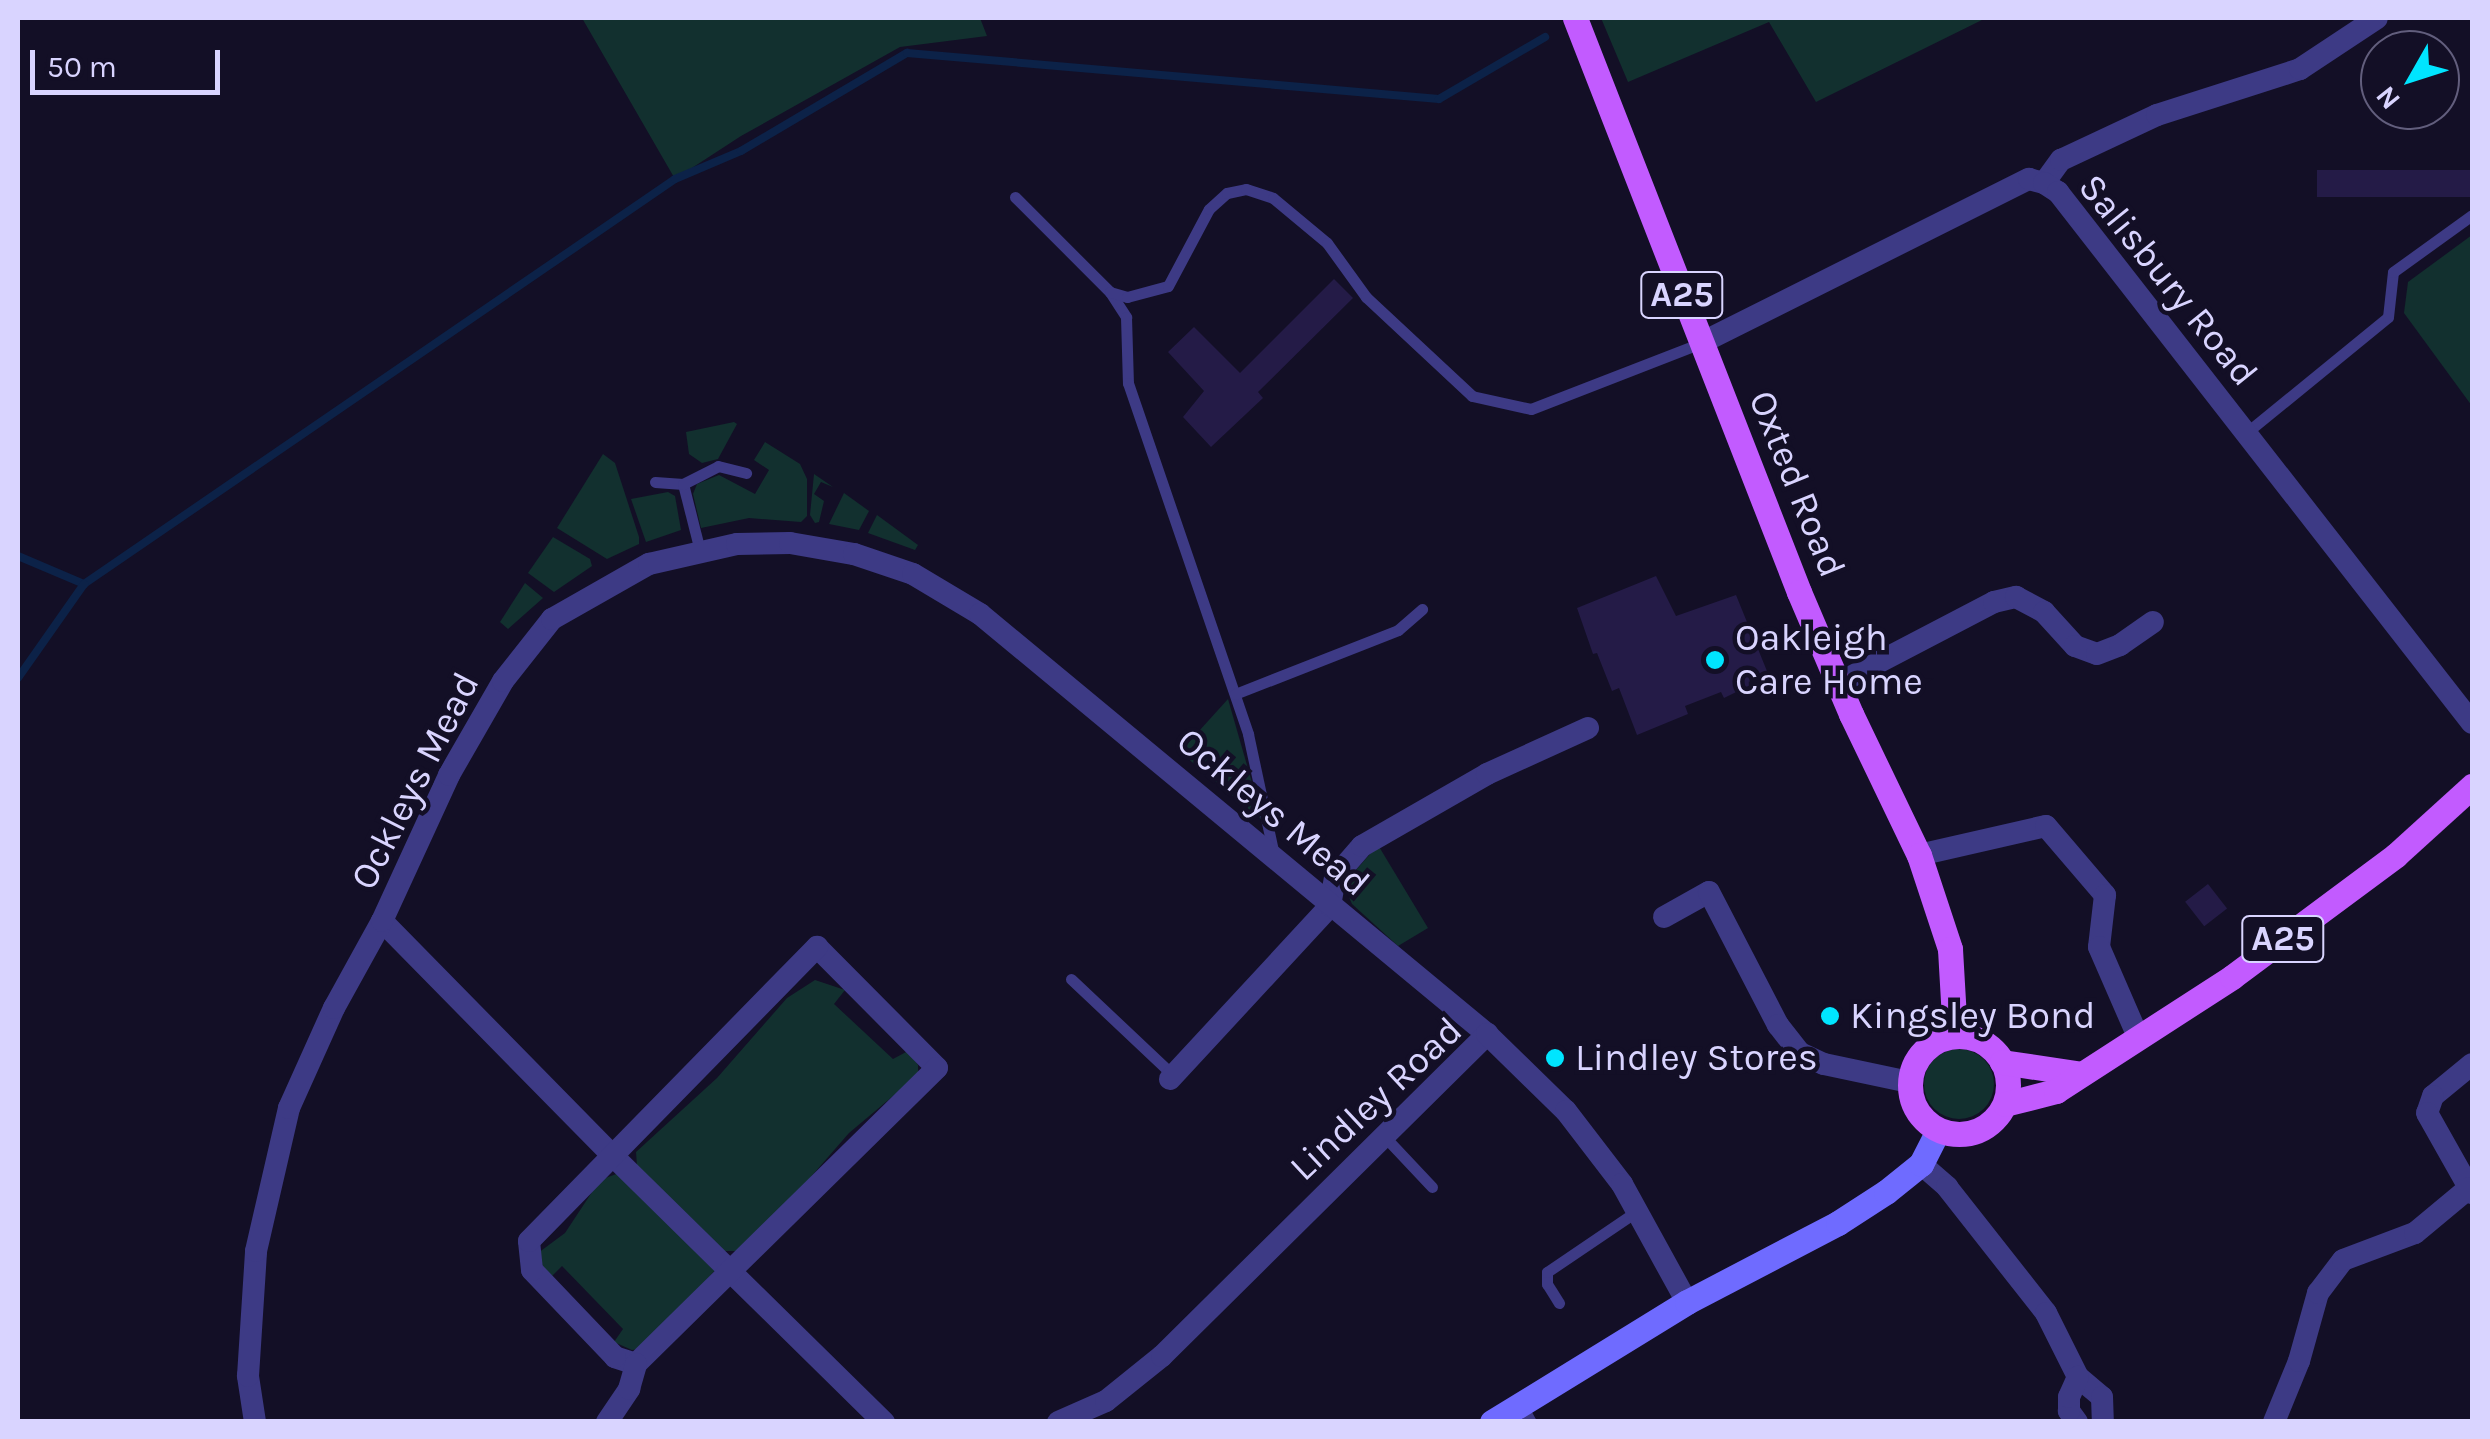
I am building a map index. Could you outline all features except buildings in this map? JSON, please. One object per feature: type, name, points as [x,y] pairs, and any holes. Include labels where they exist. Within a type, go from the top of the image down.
[{"type":"main road","name":"Oxted Road","points":[[1575,18],[1700,343],[1838,683],[1919,856],[1950,949],[1955,1036]]},
{"type":"main road","name":"A25","points":[[2004,1104],[2056,1092],[2232,977],[2382,866],[2472,786]]},
{"type":"main road","points":[[1955,1036],[1987,1044],[2007,1075],[2004,1104],[1982,1130],[1962,1135],[1938,1130],[1917,1112],[1909,1082],[1926,1048],[1955,1036]]},
{"type":"main road","points":[[2002,1062],[2080,1074]]},
{"type":"main road","points":[[1492,1422],[1526,1413],[1687,1302],[1838,1223],[1922,1164],[1938,1130]]},
{"type":"street","points":[[2044,183],[2061,160],[2156,115],[2300,69],[2369,20]]},
{"type":"street","name":"Salisbury Road","points":[[1700,343],[2030,179],[2044,183],[2058,192],[2472,723]]},
{"type":"street","name":"Ockleys Mead","points":[[255,1422],[248,1376],[256,1251],[289,1108],[334,1008],[382,921],[448,775],[503,681],[552,620],[648,564],[737,544],[790,543],[854,554],[913,574],[980,614],[1487,1034]]},
{"type":"street","points":[[1838,683],[1994,602],[2016,597],[2044,612],[2075,646],[2096,654],[2120,645],[2153,622]]},
{"type":"street","points":[[1172,1078],[1330,906],[1335,877],[1362,846],[1486,774],[1588,728]]},
{"type":"street","points":[[1919,856],[2046,826],[2105,895],[2098,947],[2139,1039]]},
{"type":"street","points":[[1664,917],[1709,892],[1778,1025],[1800,1053],[1824,1064],[1909,1082]]},
{"type":"street","points":[[382,921],[613,1156],[884,1422]]},
{"type":"street","points":[[607,1422],[629,1389],[636,1364],[938,1068],[817,947],[529,1240],[532,1270],[614,1357],[636,1364]]},
{"type":"street","name":"Lindley Road","points":[[1065,1420],[1106,1400],[1162,1356],[1487,1034],[1566,1111],[1622,1184],[1687,1302]]},
{"type":"street","points":[[2274,1422],[2300,1361],[2318,1294],[2343,1260],[2416,1233],[2471,1191],[2427,1113],[2433,1096],[2472,1064]]},
{"type":"street","points":[[1922,1164],[1947,1188],[2046,1313],[2078,1376],[2102,1398],[2103,1422]]},
{"type":"street","points":[[2077,1422],[2069,1411],[2068,1397],[2078,1376]]},
{"type":"lane","points":[[1110,292],[1127,297],[1168,286],[1210,210],[1227,193],[1246,189],[1272,198],[1327,244],[1366,297],[1472,396],[1531,409],[1678,348],[1700,343]]},
{"type":"lane","points":[[1016,197],[1110,292],[1126,317],[1128,383],[1235,694],[1274,857]]},
{"type":"lane","points":[[2246,433],[2388,317],[2393,272],[2472,215]]},
{"type":"lane","points":[[656,482],[683,484],[718,466],[735,466],[746,473]]},
{"type":"lane","points":[[683,484],[700,551]]},
{"type":"lane","points":[[1235,694],[1398,630],[1422,609]]},
{"type":"lane","points":[[1070,978],[1172,1078]]},
{"type":"lane","points":[[1384,1136],[1432,1187]]},
{"type":"lane","points":[[1559,1303],[1547,1284],[1547,1272],[1636,1211]]},
{"type":"green space","points":[[582,18],[980,18],[987,36],[900,47],[741,136],[675,179]]},
{"type":"green space","points":[[1601,18],[1986,18],[1816,102],[1769,22],[1628,82]]},
{"type":"green space","points":[[2472,235],[2472,406],[2404,313],[2408,282]]},
{"type":"green space","points":[[737,424],[718,459],[702,463],[689,454],[686,432]]},
{"type":"green space","points":[[765,442],[800,464],[807,479],[807,516],[801,522],[749,518],[701,528],[693,494],[697,484],[719,475],[755,494],[769,470],[754,460]]},
{"type":"green space","points":[[603,454],[615,463],[639,537],[639,544],[607,559],[557,528]]},
{"type":"green space","points":[[814,474],[833,487],[821,482],[814,494],[824,501],[819,522],[815,523],[810,515]]},
{"type":"green space","points":[[668,492],[675,496],[681,530],[646,542],[631,499]]},
{"type":"green space","points":[[844,493],[869,511],[859,530],[829,524]]},
{"type":"green space","points":[[877,515],[918,545],[915,550],[868,533]]},
{"type":"green space","points":[[553,537],[590,559],[592,566],[554,592],[528,573]]},
{"type":"green space","points":[[525,583],[543,598],[508,629],[500,622]]},
{"type":"green space","points":[[1228,699],[1263,821],[1180,752]]},
{"type":"green space","points":[[1378,845],[1428,928],[1398,946],[1352,904],[1346,890],[1348,879]]},
{"type":"green space","points":[[815,980],[845,990],[834,1004],[893,1059],[908,1051],[918,1065],[918,1075],[849,1133],[788,1203],[738,1251],[724,1251],[637,1166],[636,1152],[717,1078],[787,998]]},
{"type":"green space","points":[[1959,1049],[1983,1060],[1994,1084],[1983,1108],[1959,1119],[1935,1108],[1924,1084],[1935,1060]]},
{"type":"green space","points":[[619,1173],[716,1269],[646,1348],[632,1350],[614,1342],[623,1329],[562,1266],[552,1276],[544,1270],[538,1253],[565,1233],[600,1180]]},
{"type":"waterway","points":[[18,556],[84,584],[675,179],[741,151],[907,53],[1439,99],[1545,37]]},
{"type":"waterway","points":[[18,678],[84,584]]},
{"type":"place","name":"Oakleigh Care Home","points":[[1715,660]]},
{"type":"place","name":"Kingsley Bond","points":[[1830,1016]]},
{"type":"place","name":"Lindley Stores","points":[[1555,1058]]}]
